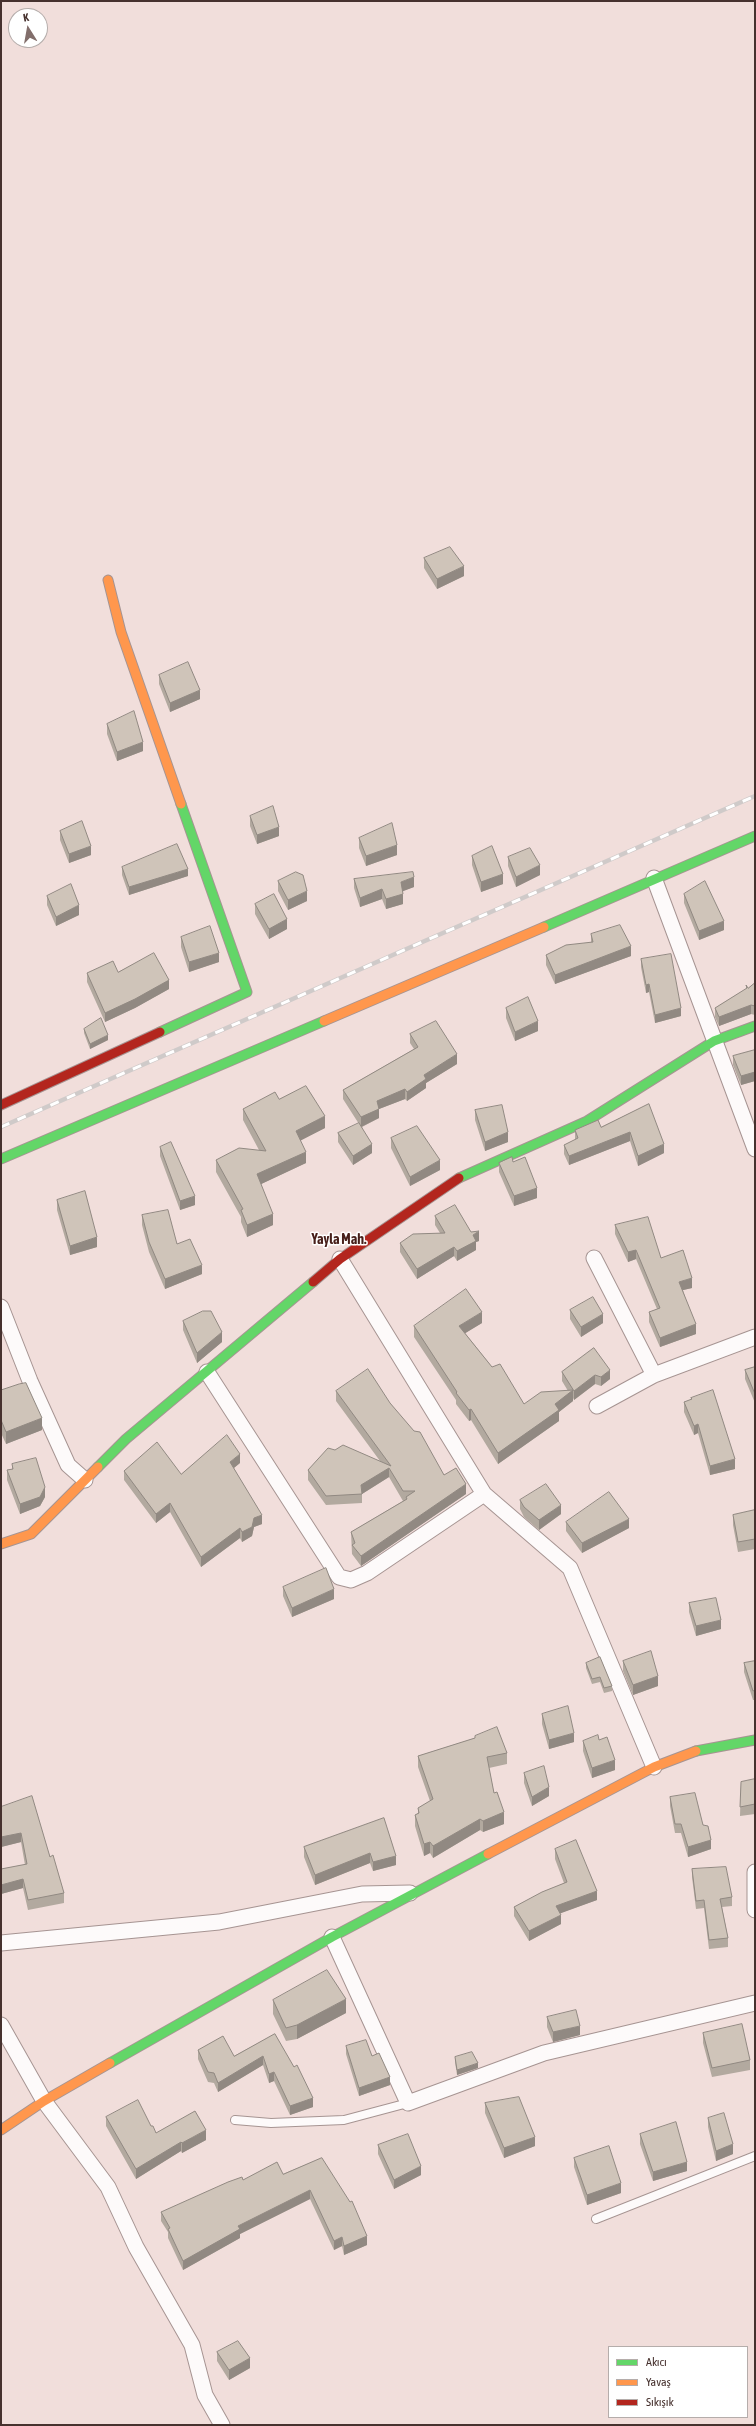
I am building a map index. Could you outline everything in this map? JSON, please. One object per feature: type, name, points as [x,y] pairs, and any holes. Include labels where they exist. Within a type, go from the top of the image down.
[{"type":"street","points":[[1,1105],[247,992],[121,632],[108,580]]},
{"type":"street","points":[[1,1159],[755,836]]},
{"type":"street","points":[[654,878],[755,1149]]},
{"type":"street","points":[[1,1544],[32,1534],[126,1439],[340,1259],[466,1173],[587,1121],[714,1041],[755,1026]]},
{"type":"street","points":[[594,1258],[654,1375]]},
{"type":"street","points":[[340,1259],[484,1494],[570,1568],[654,1767]]},
{"type":"street","points":[[1,1307],[30,1381],[68,1465],[85,1480]]},
{"type":"street","points":[[597,1406],[654,1375],[755,1337]]},
{"type":"street","points":[[207,1372],[339,1577],[351,1580],[367,1573],[484,1494]]},
{"type":"street","points":[[1,2130],[44,2101],[332,1937],[654,1767],[704,1748],[755,1740]]},
{"type":"street","points":[[755,1872],[755,1910]]},
{"type":"street","points":[[1,1943],[219,1922],[362,1894],[413,1893]]},
{"type":"street","points":[[332,1937],[408,2103],[544,2053],[755,2003]]},
{"type":"street","points":[[1,2025],[44,2101],[108,2186],[136,2247],[192,2345],[204,2395],[222,2425]]},
{"type":"lane","points":[[235,2120],[271,2123],[344,2120],[408,2103]]},
{"type":"lane","points":[[596,2219],[755,2156]]},
{"type":"building","points":[[450,547],[464,566],[437,579],[424,558]]},
{"type":"building","points":[[188,662],[200,690],[170,703],[159,675]]},
{"type":"building","points":[[134,711],[143,742],[117,752],[107,724]]},
{"type":"building","points":[[273,806],[279,827],[257,835],[250,816]]},
{"type":"building","points":[[82,821],[91,846],[69,854],[60,831]]},
{"type":"building","points":[[392,823],[397,845],[366,856],[359,838]]},
{"type":"building","points":[[177,844],[188,869],[129,887],[122,867]]},
{"type":"building","points":[[492,846],[503,874],[481,882],[472,856]]},
{"type":"building","points":[[530,848],[540,865],[516,877],[508,857]]},
{"type":"building","points":[[296,872],[303,875],[307,891],[288,900],[278,881]]},
{"type":"building","points":[[413,872],[414,877],[401,882],[403,894],[386,899],[382,889],[360,898],[354,879]]},
{"type":"building","points":[[705,881],[724,921],[699,931],[684,894]]},
{"type":"building","points":[[71,884],[79,905],[56,917],[47,896]]},
{"type":"building","points":[[274,894],[287,919],[269,929],[255,904]]},
{"type":"building","points":[[620,925],[631,946],[555,975],[546,955],[566,945],[593,942],[591,934]]},
{"type":"building","points":[[210,926],[219,953],[189,962],[181,937]]},
{"type":"building","points":[[154,953],[169,980],[135,999],[105,1013],[87,973],[113,961],[118,972]]},
{"type":"building","points":[[671,954],[681,1008],[655,1015],[649,984],[646,985],[641,959]]},
{"type":"building","points":[[755,983],[755,1006],[751,1005],[719,1017],[715,1008],[747,988],[746,985],[748,988]]},
{"type":"building","points":[[528,997],[538,1021],[515,1032],[506,1008]]},
{"type":"building","points":[[101,1018],[108,1035],[90,1044],[84,1029]]},
{"type":"building","points":[[436,1021],[457,1054],[424,1075],[426,1079],[407,1092],[405,1089],[377,1101],[379,1109],[361,1117],[343,1090],[418,1047],[410,1034]]},
{"type":"building","points":[[755,1050],[755,1072],[741,1076],[733,1056]]},
{"type":"building","points":[[306,1086],[325,1116],[296,1131],[306,1152],[257,1174],[273,1214],[247,1225],[241,1210],[243,1209],[216,1160],[239,1148],[266,1151],[243,1109],[275,1092],[279,1099]]},
{"type":"building","points":[[649,1104],[664,1144],[638,1156],[630,1132],[569,1156],[564,1145],[578,1138],[575,1130],[598,1120],[601,1127]]},
{"type":"building","points":[[502,1105],[508,1132],[485,1142],[475,1110]]},
{"type":"building","points":[[359,1123],[372,1144],[353,1156],[338,1133]]},
{"type":"building","points":[[417,1126],[440,1160],[410,1177],[391,1138]]},
{"type":"building","points":[[171,1142],[195,1196],[180,1201],[160,1147]]},
{"type":"building","points":[[512,1157],[513,1162],[525,1157],[537,1188],[514,1196],[499,1163]]},
{"type":"building","points":[[85,1191],[97,1237],[70,1246],[57,1200]]},
{"type":"building","points":[[455,1205],[471,1232],[479,1231],[473,1235],[476,1241],[457,1251],[454,1247],[417,1269],[400,1243],[413,1234],[445,1233],[435,1216]]},
{"type":"building","points":[[168,1210],[177,1244],[190,1239],[202,1265],[165,1279],[149,1242],[142,1215]]},
{"type":"building","points":[[648,1217],[661,1258],[683,1250],[692,1278],[679,1282],[696,1324],[660,1338],[649,1312],[660,1308],[636,1250],[628,1252],[615,1225]]},
{"type":"building","points":[[466,1289],[482,1312],[459,1326],[492,1367],[500,1364],[524,1404],[541,1392],[573,1390],[555,1404],[559,1410],[498,1453],[471,1409],[469,1410],[456,1393],[457,1392],[414,1326]]},
{"type":"building","points":[[593,1297],[603,1314],[581,1327],[570,1310]]},
{"type":"building","points":[[203,1311],[211,1311],[222,1332],[197,1353],[183,1321]]},
{"type":"building","points":[[594,1348],[610,1370],[601,1377],[595,1375],[574,1391],[562,1372]]},
{"type":"building","points":[[755,1367],[755,1394],[745,1370]]},
{"type":"building","points":[[368,1369],[390,1403],[414,1431],[420,1432],[444,1475],[456,1468],[466,1484],[361,1556],[352,1545],[355,1543],[351,1532],[407,1499],[406,1497],[415,1491],[403,1491],[389,1468],[361,1485],[362,1494],[326,1496],[308,1470],[328,1448],[335,1450],[343,1445],[391,1466],[336,1391]]},
{"type":"building","points":[[26,1383],[42,1418],[6,1432],[1,1420],[1,1390]]},
{"type":"building","points":[[713,1390],[735,1459],[710,1466],[698,1424],[694,1426],[684,1402]]},
{"type":"building","points":[[227,1435],[240,1454],[230,1462],[262,1515],[254,1518],[252,1527],[242,1532],[240,1528],[201,1557],[170,1503],[156,1514],[124,1471],[157,1442],[181,1474]]},
{"type":"building","points":[[36,1458],[45,1487],[40,1497],[20,1504],[7,1470],[13,1469],[12,1464]]},
{"type":"building","points":[[546,1484],[561,1505],[539,1520],[524,1507],[520,1500]]},
{"type":"building","points":[[609,1492],[629,1519],[582,1543],[566,1522]]},
{"type":"building","points":[[755,1510],[755,1539],[738,1542],[733,1515]]},
{"type":"building","points":[[326,1568],[334,1589],[292,1608],[283,1587]]},
{"type":"building","points":[[716,1598],[721,1620],[696,1626],[689,1603]]},
{"type":"building","points":[[651,1651],[658,1676],[633,1685],[623,1661]]},
{"type":"building","points":[[600,1657],[612,1686],[604,1688],[600,1677],[592,1679],[586,1663]]},
{"type":"building","points":[[755,1661],[755,1690],[753,1691],[744,1663]]},
{"type":"building","points":[[568,1706],[574,1733],[549,1740],[542,1714]]},
{"type":"building","points":[[497,1727],[507,1753],[487,1757],[494,1793],[497,1792],[504,1812],[483,1821],[480,1819],[433,1846],[430,1842],[424,1844],[415,1815],[419,1813],[418,1808],[433,1799],[418,1756],[475,1738],[475,1736]]},
{"type":"building","points":[[598,1735],[599,1740],[607,1737],[615,1760],[592,1768],[583,1741]]},
{"type":"building","points":[[544,1766],[549,1787],[532,1797],[524,1773]]},
{"type":"building","points":[[755,1779],[755,1804],[740,1807],[741,1782]]},
{"type":"building","points":[[695,1793],[703,1825],[708,1826],[711,1840],[688,1847],[681,1824],[675,1824],[670,1797]]},
{"type":"building","points":[[32,1796],[50,1857],[53,1855],[64,1893],[28,1900],[23,1879],[1,1885],[1,1869],[27,1864],[21,1833],[1,1837],[1,1807]]},
{"type":"building","points":[[384,1818],[396,1856],[373,1862],[370,1853],[315,1875],[304,1847]]},
{"type":"building","points":[[576,1840],[597,1891],[556,1906],[561,1915],[529,1931],[514,1907],[542,1892],[567,1882],[555,1849]]},
{"type":"building","points":[[726,1867],[732,1897],[720,1899],[728,1938],[709,1940],[704,1900],[696,1901],[692,1869]]},
{"type":"building","points":[[327,1970],[346,1999],[297,2025],[286,2028],[273,2000]]},
{"type":"building","points":[[576,2010],[580,2026],[553,2032],[547,2017]]},
{"type":"building","points":[[742,2024],[750,2060],[712,2068],[703,2033]]},
{"type":"building","points":[[275,2034],[294,2067],[297,2065],[313,2098],[290,2106],[274,2072],[269,2074],[263,2056],[218,2083],[214,2073],[208,2072],[198,2050],[223,2036],[234,2056]]},
{"type":"building","points":[[366,2040],[372,2056],[379,2053],[390,2077],[359,2088],[346,2046]]},
{"type":"building","points":[[472,2052],[478,2063],[457,2070],[455,2057]]},
{"type":"building","points":[[519,2097],[535,2137],[504,2148],[485,2103]]},
{"type":"building","points":[[138,2100],[156,2133],[195,2111],[206,2130],[182,2143],[181,2142],[136,2169],[106,2117]]},
{"type":"building","points":[[724,2113],[733,2144],[716,2151],[708,2118]]},
{"type":"building","points":[[676,2122],[687,2162],[653,2172],[640,2134]]},
{"type":"building","points":[[408,2134],[421,2166],[394,2180],[378,2145]]},
{"type":"building","points":[[609,2146],[621,2183],[587,2195],[574,2158]]},
{"type":"building","points":[[322,2158],[350,2202],[352,2201],[367,2236],[344,2246],[342,2237],[334,2241],[310,2190],[238,2226],[240,2229],[183,2261],[168,2229],[170,2228],[161,2212],[228,2182],[242,2177],[243,2180],[277,2162],[283,2174]]},
{"type":"building","points":[[238,2341],[250,2358],[229,2370],[217,2352]]},
{"type":"railway","points":[[1,1127],[755,796]]},
{"type":"traffic: fast","points":[[160,1032],[247,992],[181,804]]},
{"type":"traffic: fast","points":[[544,927],[755,836]]},
{"type":"traffic: fast","points":[[1,1159],[324,1021]]},
{"type":"traffic: fast","points":[[459,1178],[587,1121],[714,1041],[755,1026]]},
{"type":"traffic: fast","points":[[98,1467],[126,1439],[313,1282]]},
{"type":"traffic: fast","points":[[696,1751],[755,1740]]},
{"type":"traffic: fast","points":[[110,2063],[332,1937],[488,1854]]},
{"type":"traffic: slow","points":[[108,580],[121,632],[181,804]]},
{"type":"traffic: slow","points":[[324,1021],[544,927]]},
{"type":"traffic: slow","points":[[1,1544],[31,1534],[98,1467]]},
{"type":"traffic: slow","points":[[488,1854],[654,1767],[696,1751]]},
{"type":"traffic: slow","points":[[1,2130],[44,2101],[110,2063]]},
{"type":"traffic: jam","points":[[1,1105],[160,1032]]},
{"type":"traffic: jam","points":[[313,1282],[340,1259],[459,1178]]},
{"type":"district","name":"Yayla Mah.","points":[[339,1240]]}]
